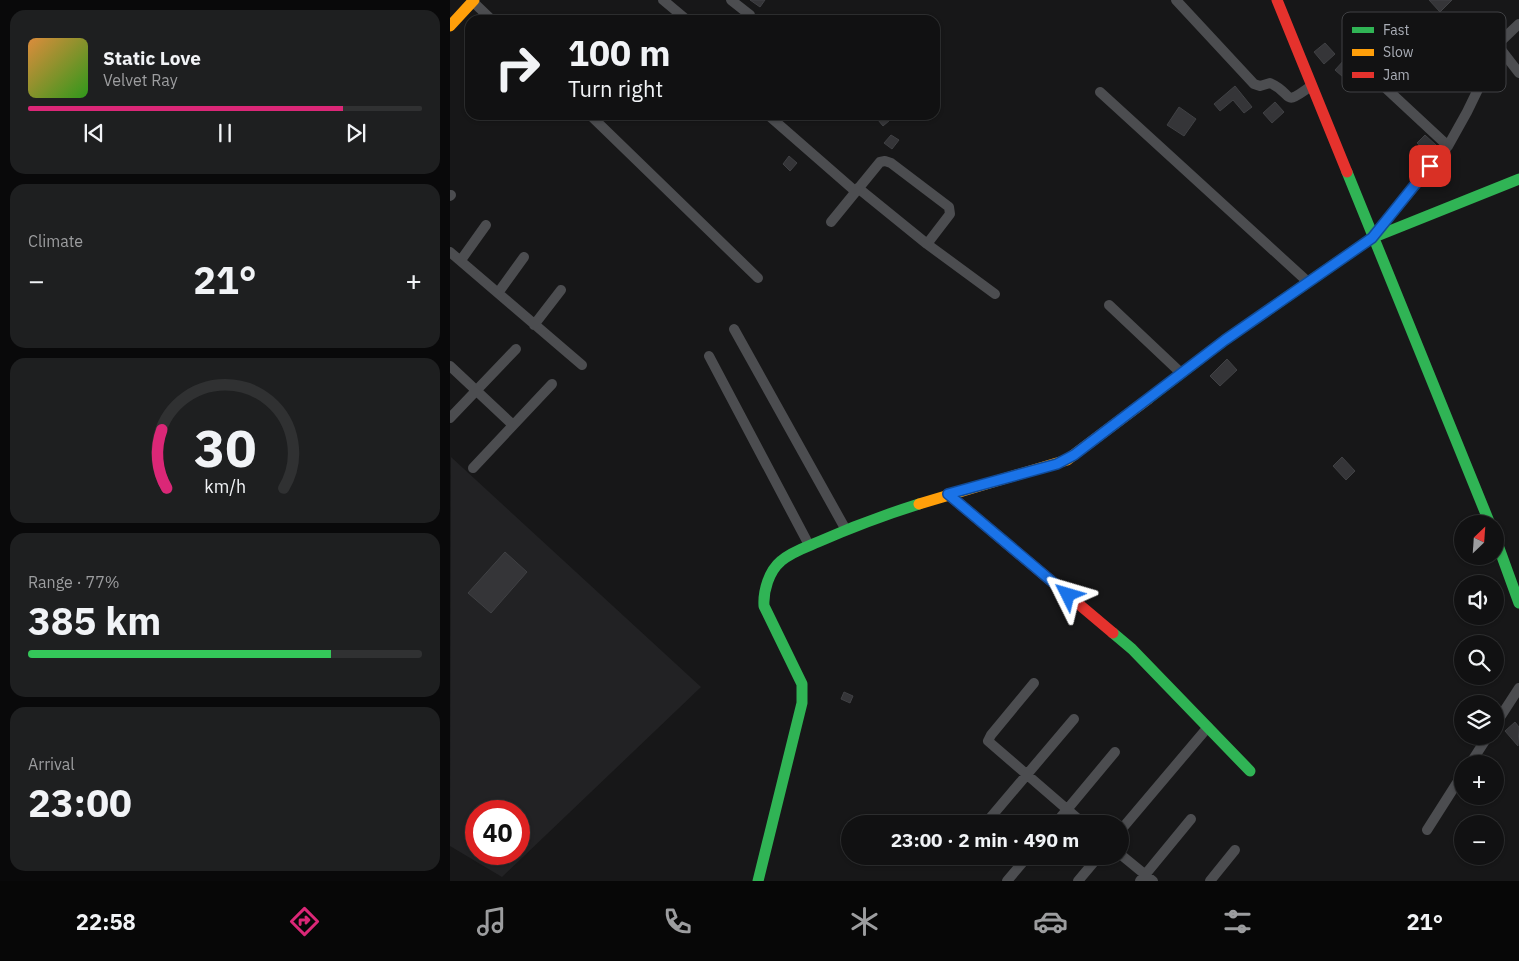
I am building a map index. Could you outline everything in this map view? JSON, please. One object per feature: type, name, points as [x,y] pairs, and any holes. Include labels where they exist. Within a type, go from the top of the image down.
[{"type":"street","points":[[663,0],[681,15]]},
{"type":"street","points":[[731,0],[750,15]]},
{"type":"street","points":[[1176,0],[1254,84],[1260,86],[1270,83],[1289,99],[1294,99],[1311,86]]},
{"type":"street","points":[[1277,0],[1372,238],[1486,515]]},
{"type":"street","points":[[450,25],[473,1],[487,15]]},
{"type":"street","points":[[1506,35],[1519,24]]},
{"type":"street","points":[[1506,56],[1519,73]]},
{"type":"street","points":[[1100,92],[1308,282]]},
{"type":"street","points":[[1390,92],[1448,146]]},
{"type":"street","points":[[1372,238],[1448,146],[1477,92]]},
{"type":"street","points":[[595,120],[758,278]]},
{"type":"street","points":[[774,120],[856,190],[995,294]]},
{"type":"street","points":[[831,222],[880,162],[885,161],[891,163],[949,206],[950,214],[927,244]]},
{"type":"street","points":[[758,881],[800,718],[802,697],[802,684],[764,606],[763,595],[772,572],[780,561],[809,545],[873,518],[948,494],[1067,460],[1181,373],[1372,238],[1519,179]]},
{"type":"street","points":[[460,260],[486,226]]},
{"type":"street","points":[[450,252],[582,365]]},
{"type":"street","points":[[498,292],[524,257]]},
{"type":"street","points":[[534,325],[561,290]]},
{"type":"street","points":[[1109,304],[1181,373]]},
{"type":"street","points":[[734,329],[846,530]]},
{"type":"street","points":[[450,418],[516,349]]},
{"type":"street","points":[[708,356],[809,545]]},
{"type":"street","points":[[450,366],[513,425]]},
{"type":"street","points":[[473,468],[552,384]]},
{"type":"street","points":[[948,494],[1132,649],[1250,772]]},
{"type":"street","points":[[1504,562],[1519,603]]},
{"type":"street","points":[[1034,684],[988,741],[1074,815]]},
{"type":"street","points":[[1504,711],[1519,688]]},
{"type":"street","points":[[993,815],[1074,718]]},
{"type":"street","points":[[1129,820],[1208,727]]},
{"type":"street","points":[[1062,815],[1115,752]]},
{"type":"street","points":[[1427,830],[1454,788]]},
{"type":"street","points":[[1129,863],[1146,879],[1191,819]]},
{"type":"street","points":[[1210,881],[1235,850]]},
{"type":"street","points":[[1007,881],[1020,865]]},
{"type":"street","points":[[1078,881],[1091,865]]},
{"type":"shaded area","points":[[451,457],[701,687],[530,850],[530,800],[465,800],[465,855],[450,846]]},
{"type":"shaded area","points":[[482,865],[515,865],[502,877]]},
{"type":"building","points":[[750,0],[765,0],[760,7]]},
{"type":"building","points":[[1429,0],[1452,0],[1440,12]]},
{"type":"building","points":[[1325,43],[1335,54],[1324,64],[1314,52]]},
{"type":"building","points":[[1342,62],[1342,76],[1335,70]]},
{"type":"building","points":[[1235,86],[1252,107],[1244,113],[1233,100],[1220,111],[1214,104]]},
{"type":"building","points":[[1275,102],[1284,112],[1272,123],[1263,113]]},
{"type":"building","points":[[1179,107],[1196,119],[1184,136],[1167,125]]},
{"type":"building","points":[[878,120],[890,120],[883,126]]},
{"type":"building","points":[[891,135],[899,140],[892,149],[884,143]]},
{"type":"building","points":[[1425,135],[1436,145],[1428,153],[1417,143]]},
{"type":"building","points":[[789,156],[797,163],[790,171],[783,164]]},
{"type":"building","points":[[1227,359],[1237,370],[1220,386],[1210,376]]},
{"type":"building","points":[[1342,457],[1355,471],[1346,480],[1333,466]]},
{"type":"building","points":[[505,552],[527,572],[491,613],[468,593]]},
{"type":"building","points":[[844,692],[853,696],[850,703],[841,699]]},
{"type":"building","points":[[1515,722],[1519,727],[1518,746],[1505,731]]},
{"type":"traffic: fast","points":[[1347,172],[1486,515]]},
{"type":"traffic: fast","points":[[1148,399],[1225,340],[1372,238],[1519,179]]},
{"type":"traffic: fast","points":[[758,881],[802,703],[802,684],[764,606],[766,588],[770,576],[781,561],[799,550],[843,531],[919,504]]},
{"type":"traffic: fast","points":[[1504,562],[1519,603]]},
{"type":"traffic: fast","points":[[1113,633],[1132,649],[1250,771]]},
{"type":"traffic: slow","points":[[450,26],[474,0]]},
{"type":"traffic: slow","points":[[919,504],[1067,460],[1148,399]]},
{"type":"traffic: jam","points":[[1277,0],[1347,172]]},
{"type":"traffic: jam","points":[[948,494],[1113,633]]},
{"type":"route","points":[[1068,595],[948,494],[1067,460],[1225,340],[1372,238],[1430,166]]}]
